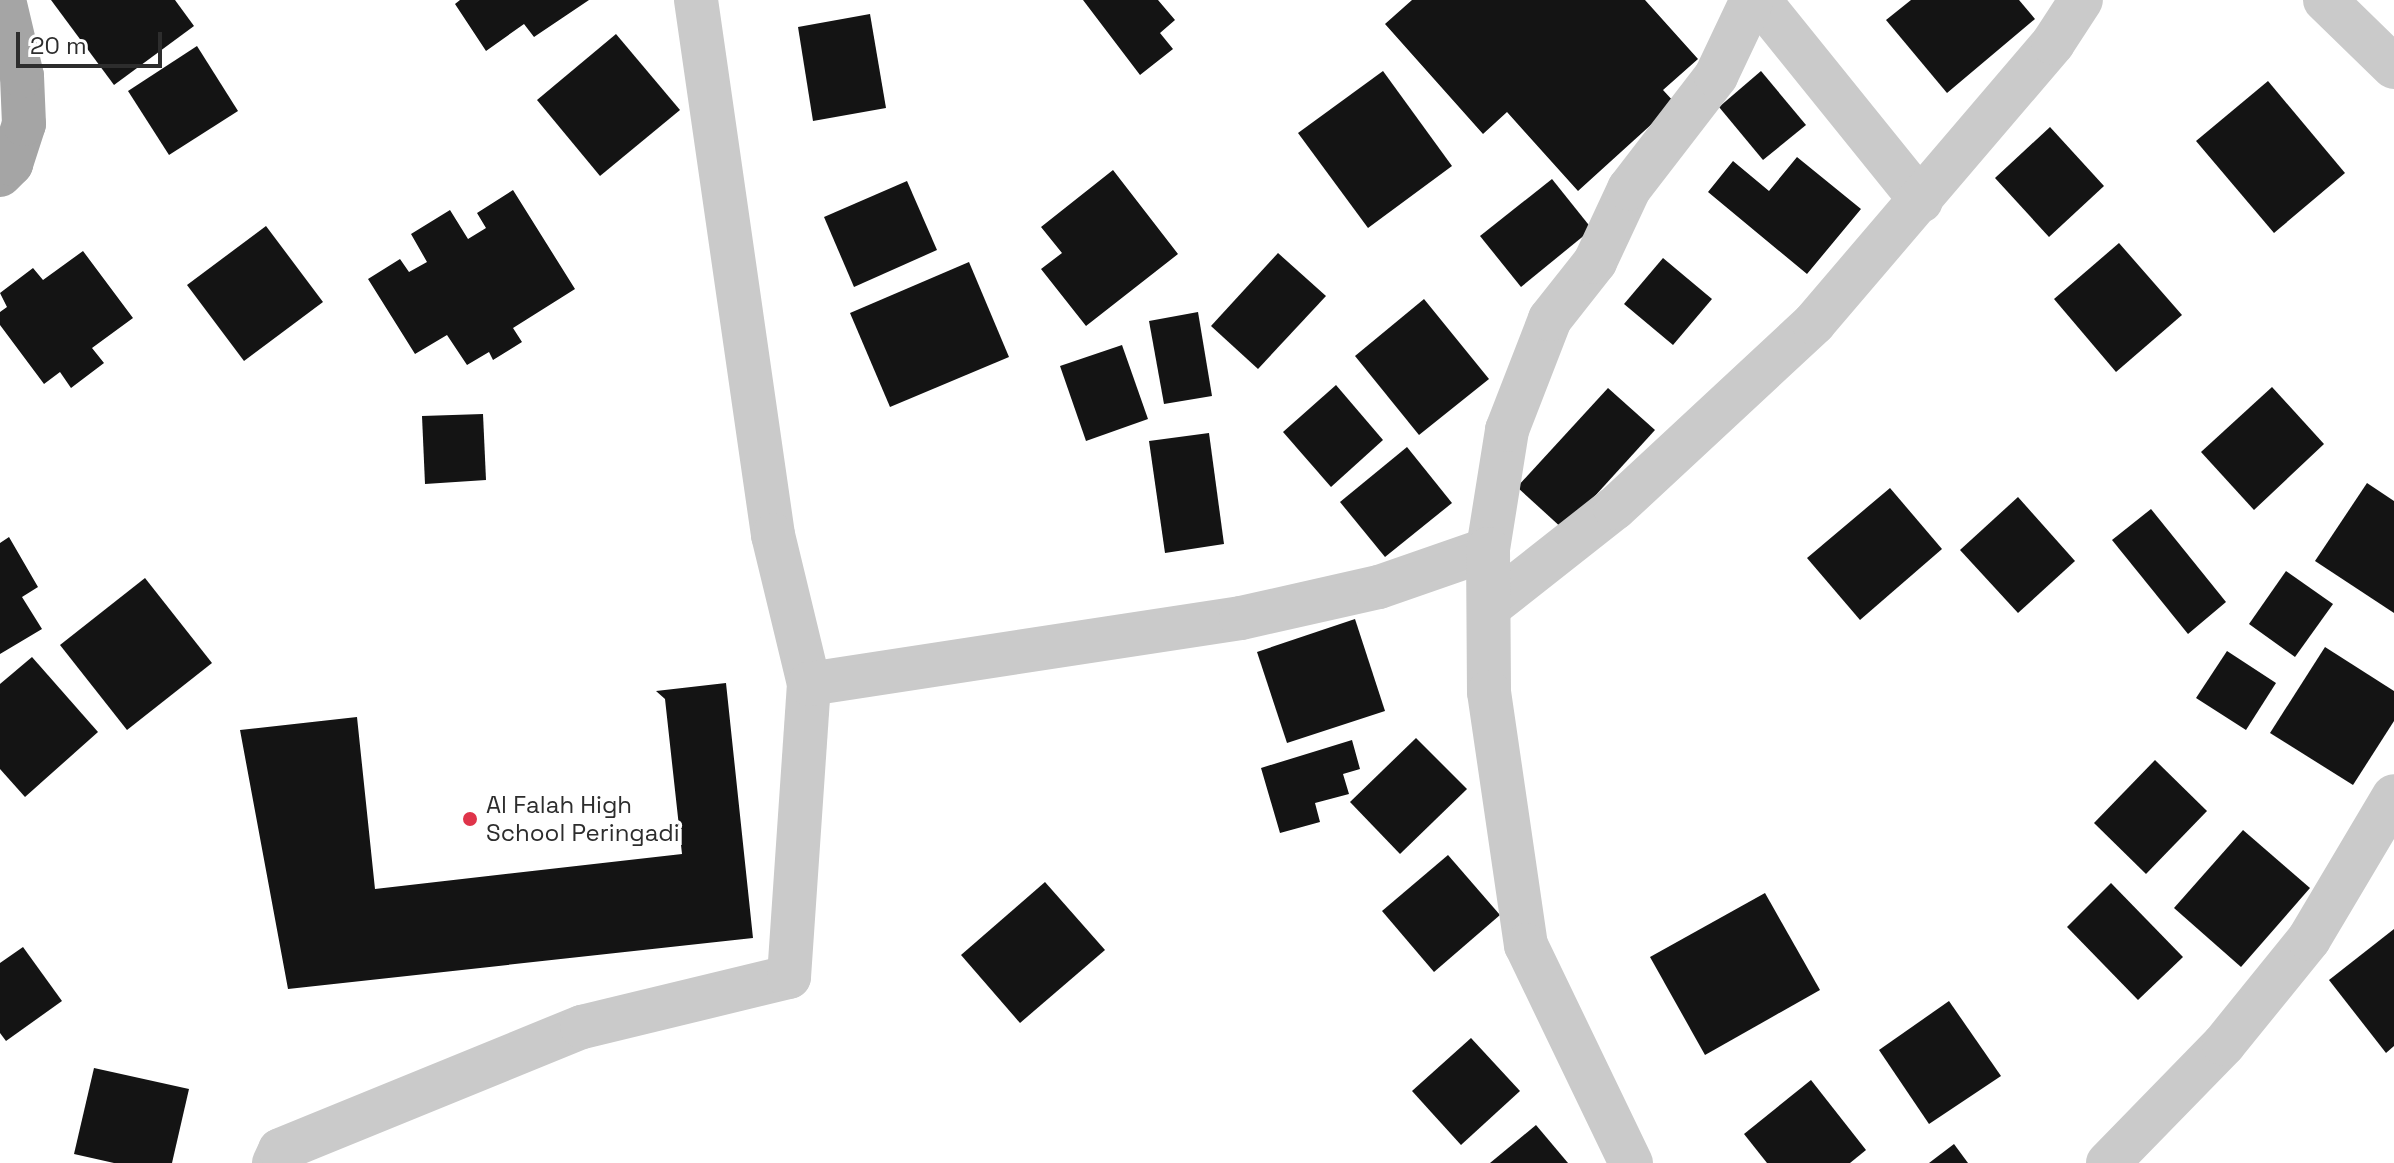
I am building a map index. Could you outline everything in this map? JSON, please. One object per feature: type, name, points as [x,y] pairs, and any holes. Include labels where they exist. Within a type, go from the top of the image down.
[{"type":"main road","points":[[0,175],[11,164],[24,124],[22,76],[4,0]]},
{"type":"street","points":[[274,1163],[280,1150],[582,1027],[789,977],[809,684],[773,535],[696,0]]},
{"type":"street","points":[[1631,1163],[1526,945],[1489,692],[1488,549],[1507,430],[1550,319],[1595,262],[1629,189],[1716,76],[1752,0]]},
{"type":"street","points":[[1759,0],[1921,201]]},
{"type":"street","points":[[1489,607],[1615,508],[1814,323],[2053,43],[2081,0]]},
{"type":"street","points":[[2325,0],[2394,67]]},
{"type":"street","points":[[809,684],[1241,618],[1379,587],[1488,549]]},
{"type":"street","points":[[2108,1163],[2224,1044],[2309,939],[2394,796]]},
{"type":"building","points":[[51,0],[175,0],[194,26],[114,85]]},
{"type":"building","points":[[460,0],[589,0],[534,37],[524,24],[486,51],[455,4]]},
{"type":"building","points":[[1083,0],[1158,0],[1175,20],[1160,33],[1173,49],[1140,75]]},
{"type":"building","points":[[1412,0],[1645,0],[1698,59],[1663,90],[1675,103],[1578,191],[1507,112],[1483,134],[1385,24]]},
{"type":"building","points":[[1911,0],[2019,0],[2035,19],[1947,93],[1886,20]]},
{"type":"building","points":[[870,14],[886,108],[813,121],[798,27]]},
{"type":"building","points":[[616,34],[680,110],[600,176],[537,100]]},
{"type":"building","points":[[197,46],[238,111],[169,155],[128,91]]},
{"type":"building","points":[[1383,71],[1452,166],[1368,228],[1298,133]]},
{"type":"building","points":[[1761,71],[1806,125],[1763,160],[1719,107]]},
{"type":"building","points":[[2268,81],[2345,173],[2274,233],[2196,141]]},
{"type":"building","points":[[2050,127],[2104,186],[2049,237],[1995,178]]},
{"type":"building","points":[[1797,157],[1861,209],[1807,274],[1708,192],[1733,161],[1769,191]]},
{"type":"building","points":[[1113,170],[1178,254],[1086,326],[1041,269],[1062,253],[1041,227]]},
{"type":"building","points":[[1552,179],[1592,229],[1521,287],[1480,236]]},
{"type":"building","points":[[907,181],[937,250],[854,287],[824,217]]},
{"type":"building","points":[[513,190],[575,289],[513,328],[522,342],[493,360],[489,352],[467,365],[447,335],[415,354],[368,279],[400,259],[409,272],[427,262],[411,234],[450,210],[468,239],[486,228],[477,213]]},
{"type":"building","points":[[266,226],[323,302],[244,361],[187,285]]},
{"type":"building","points":[[2119,243],[2182,315],[2116,372],[2054,299]]},
{"type":"building","points":[[83,251],[133,318],[92,348],[104,363],[71,388],[60,372],[44,384],[0,325],[0,312],[7,307],[0,293],[33,268],[43,280]]},
{"type":"building","points":[[1278,253],[1326,296],[1258,369],[1211,326]]},
{"type":"building","points":[[1663,258],[1712,299],[1673,345],[1624,304]]},
{"type":"building","points":[[969,262],[1009,357],[890,407],[850,313]]},
{"type":"building","points":[[1424,299],[1489,379],[1419,435],[1355,356]]},
{"type":"building","points":[[1198,312],[1212,396],[1164,404],[1149,321]]},
{"type":"building","points":[[1122,345],[1148,419],[1086,441],[1060,366]]},
{"type":"building","points":[[1336,385],[1383,440],[1331,487],[1283,432]]},
{"type":"building","points":[[2272,387],[2324,444],[2254,510],[2201,452]]},
{"type":"building","points":[[1608,388],[1655,430],[1564,530],[1517,487]]},
{"type":"building","points":[[483,414],[486,480],[425,484],[422,416]]},
{"type":"building","points":[[1209,433],[1224,544],[1165,553],[1149,441]]},
{"type":"building","points":[[1407,447],[1452,503],[1385,557],[1340,502]]},
{"type":"building","points":[[2367,483],[2394,501],[2394,613],[2315,561]]},
{"type":"building","points":[[1890,488],[1942,549],[1860,620],[1807,558]]},
{"type":"building","points":[[2018,497],[2075,561],[2018,613],[1960,550]]},
{"type":"building","points":[[2151,509],[2226,602],[2188,634],[2112,540]]},
{"type":"building","points":[[9,537],[38,587],[22,597],[42,629],[0,654],[0,543]]},
{"type":"building","points":[[2286,571],[2333,604],[2295,657],[2249,624]]},
{"type":"building","points":[[145,578],[212,663],[127,730],[60,645]]},
{"type":"building","points":[[1355,619],[1385,711],[1287,743],[1257,652]]},
{"type":"building","points":[[2325,647],[2394,691],[2394,721],[2353,785],[2270,733]]},
{"type":"building","points":[[2227,651],[2276,683],[2246,730],[2196,698]]},
{"type":"building","points":[[32,657],[98,732],[25,797],[0,769],[0,684]]},
{"type":"building","points":[[726,683],[753,938],[288,989],[240,730],[357,717],[375,889],[682,854],[665,699],[656,691]]},
{"type":"building","points":[[1416,738],[1467,789],[1400,854],[1350,802]]},
{"type":"building","points":[[1352,740],[1360,769],[1343,774],[1349,794],[1315,803],[1320,822],[1280,833],[1261,768]]},
{"type":"building","points":[[2155,760],[2207,811],[2146,874],[2094,823]]},
{"type":"building","points":[[2243,830],[2310,888],[2241,967],[2174,908]]},
{"type":"building","points":[[1448,855],[1500,915],[1434,972],[1382,911]]},
{"type":"building","points":[[1045,882],[1105,950],[1020,1023],[961,955]]},
{"type":"building","points":[[2111,883],[2183,957],[2138,1000],[2067,927]]},
{"type":"building","points":[[1765,893],[1820,990],[1705,1055],[1650,957]]},
{"type":"building","points":[[2394,929],[2394,1046],[2386,1053],[2329,980]]},
{"type":"building","points":[[23,947],[62,1001],[6,1041],[0,1033],[0,963]]},
{"type":"building","points":[[1949,1001],[2001,1076],[1929,1124],[1879,1050]]},
{"type":"building","points":[[1471,1038],[1520,1091],[1461,1145],[1412,1091]]},
{"type":"building","points":[[94,1068],[189,1089],[172,1163],[114,1163],[74,1154]]},
{"type":"building","points":[[1811,1080],[1866,1150],[1850,1163],[1767,1163],[1744,1134]]},
{"type":"building","points":[[1536,1125],[1568,1163],[1490,1163]]},
{"type":"building","points":[[1954,1144],[1968,1163],[1929,1163]]},
{"type":"place","name":"Al Falah High School Peringadi","points":[[470,819]]}]
